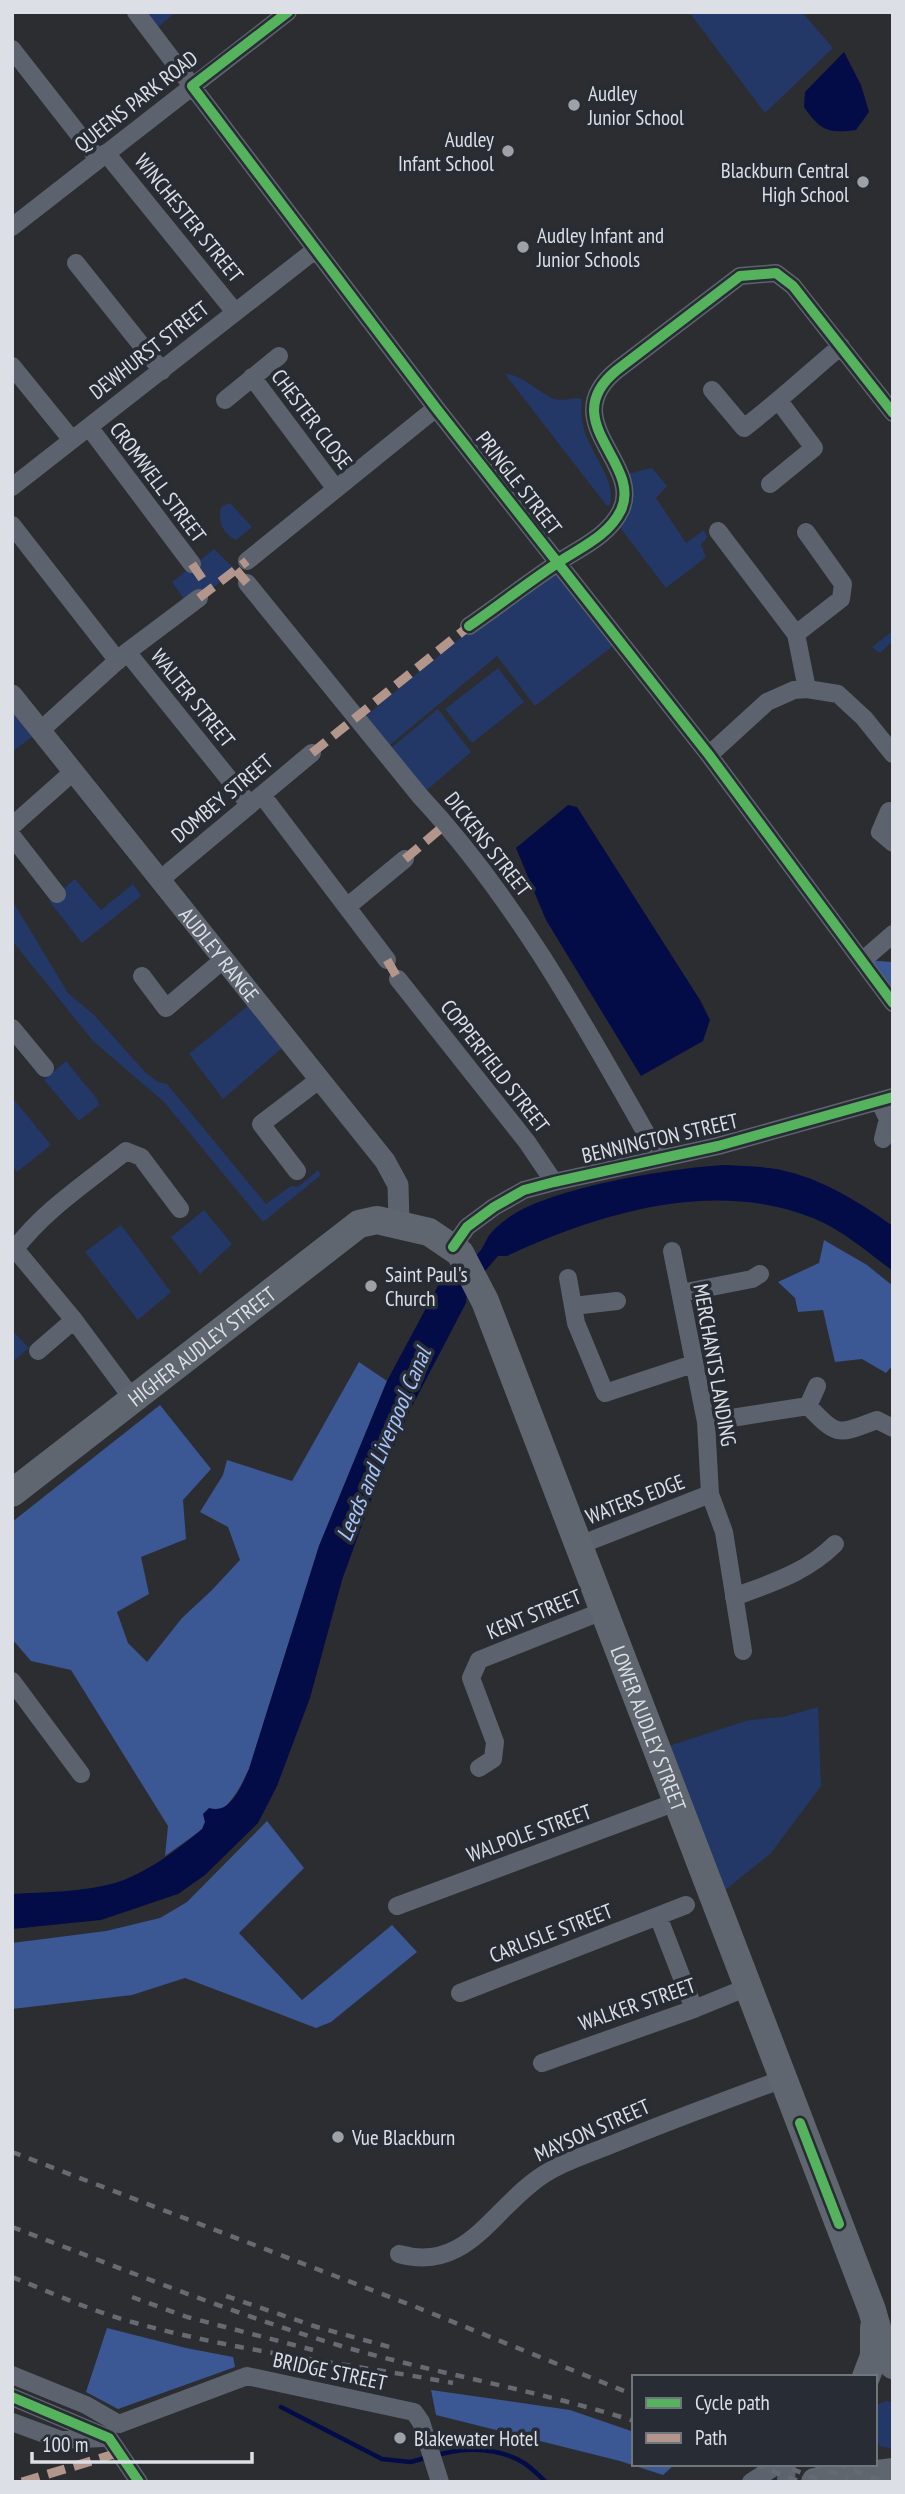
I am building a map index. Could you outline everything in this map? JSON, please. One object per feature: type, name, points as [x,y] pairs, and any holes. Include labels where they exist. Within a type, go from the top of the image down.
[{"type":"highway","name":"HIGHER AUDLEY STREET","points":[[12,1493],[359,1224],[377,1220],[399,1224]]},
{"type":"highway","points":[[399,1224],[429,1232],[457,1250]]},
{"type":"highway","name":"LOWER AUDLEY STREET","points":[[457,1250],[485,1301],[856,2270],[883,2311],[879,2335],[893,2365]]},
{"type":"highway","points":[[883,2311],[893,2336]]},
{"type":"highway","points":[[867,2375],[883,2311]]},
{"type":"highway","points":[[877,2384],[893,2372]]},
{"type":"highway","points":[[815,2482],[893,2470]]},
{"type":"street","name":"PRINGLE STREET","points":[[136,12],[436,408],[709,755],[893,1003]]},
{"type":"street","name":"QUEENS PARK ROAD","points":[[12,226],[288,12]]},
{"type":"street","name":"WINCHESTER STREET","points":[[12,49],[235,312]]},
{"type":"street","name":"DEWHURST STREET","points":[[12,487],[315,250]]},
{"type":"street","points":[[76,263],[162,371]]},
{"type":"street","points":[[469,626],[556,563],[600,537],[615,521],[623,505],[625,493],[594,420],[598,390],[606,379],[740,276],[776,273],[793,286],[893,414]]},
{"type":"street","points":[[712,390],[744,428],[841,346]]},
{"type":"street","name":"CHESTER CLOSE","points":[[225,400],[279,356]]},
{"type":"street","points":[[12,366],[72,440]]},
{"type":"street","name":"CHESTER CLOSE","points":[[252,377],[335,489]]},
{"type":"street","points":[[770,484],[814,448],[779,401]]},
{"type":"street","name":"CHESTER CLOSE","points":[[247,561],[436,408]]},
{"type":"street","name":"CROMWELL STREET","points":[[89,427],[192,565]]},
{"type":"street","name":"WALTER STREET","points":[[12,525],[122,657],[256,800]]},
{"type":"street","points":[[718,531],[796,634],[807,689]]},
{"type":"street","points":[[796,634],[841,599],[843,584],[806,532]]},
{"type":"street","name":"DICKENS STREET","points":[[247,583],[446,824],[509,905],[660,1158]]},
{"type":"street","points":[[41,730],[122,657],[199,598]]},
{"type":"street","points":[[709,755],[767,702],[794,690],[807,689],[838,694],[864,718],[893,754]]},
{"type":"street","name":"AUDLEY RANGE","points":[[12,695],[393,1174],[400,1199],[399,1224]]},
{"type":"street","name":"DOMBEY STREET","points":[[161,879],[312,753]]},
{"type":"street","points":[[12,826],[74,771]]},
{"type":"street","points":[[256,800],[348,906],[387,960]]},
{"type":"street","points":[[889,811],[880,832],[893,843]]},
{"type":"street","points":[[12,836],[57,894]]},
{"type":"street","points":[[348,906],[405,859]]},
{"type":"street","points":[[863,960],[893,934]]},
{"type":"street","points":[[142,976],[166,1008],[224,959]]},
{"type":"street","name":"COPPERFIELD STREET","points":[[398,979],[527,1142],[554,1182]]},
{"type":"street","points":[[12,1028],[46,1068]]},
{"type":"street","points":[[297,1171],[261,1124],[320,1079]]},
{"type":"street","points":[[883,1139],[888,1119],[886,1099]]},
{"type":"street","name":"BENNINGTON STREET","points":[[457,1250],[467,1227],[494,1207],[524,1191],[718,1146],[886,1099]]},
{"type":"street","points":[[132,1398],[74,1320],[15,1249],[26,1234],[126,1151],[141,1157],[180,1209]]},
{"type":"street","name":"MERCHANTS LANDING","points":[[672,1251],[706,1422],[710,1494],[724,1532],[744,1651]]},
{"type":"street","points":[[681,1293],[752,1279],[760,1274]]},
{"type":"street","points":[[568,1278],[581,1337],[605,1393],[694,1364]]},
{"type":"street","points":[[573,1306],[617,1301]]},
{"type":"street","points":[[38,1351],[74,1320]]},
{"type":"street","points":[[808,1406],[817,1386]]},
{"type":"street","points":[[706,1422],[808,1406]]},
{"type":"street","points":[[808,1406],[830,1429],[846,1432],[877,1420],[893,1428]]},
{"type":"street","name":"WATERS EDGE","points":[[577,1546],[710,1494]]},
{"type":"street","points":[[734,1597],[792,1576],[820,1560],[835,1545]]},
{"type":"street","name":"KENT STREET","points":[[479,1768],[493,1759],[495,1742],[471,1678],[479,1660],[603,1611]]},
{"type":"street","points":[[12,1681],[81,1774]]},
{"type":"street","name":"WALPOLE STREET","points":[[397,1906],[676,1802]]},
{"type":"street","name":"CARLISLE STREET","points":[[460,1993],[685,1905]]},
{"type":"street","points":[[657,1916],[694,2009]]},
{"type":"street","name":"WALKER STREET","points":[[542,2063],[748,1987]]},
{"type":"street","name":"MAYSON STREET","points":[[399,2254],[413,2258],[454,2252],[473,2240],[532,2183],[559,2166],[783,2079]]},
{"type":"street","points":[[12,2375],[86,2405],[114,2431],[139,2482]]},
{"type":"street","name":"BRIDGE STREET","points":[[12,2422],[61,2440],[114,2431],[247,2376],[414,2412],[421,2423],[438,2475]]},
{"type":"street","points":[[12,2397],[114,2431]]},
{"type":"street","points":[[751,2482],[776,2466]]},
{"type":"shaded area","points":[[136,12],[176,12],[151,33]]},
{"type":"shaded area","points":[[689,12],[802,12],[833,48],[765,113]]},
{"type":"shaded area","points":[[505,374],[524,380],[555,399],[582,399],[584,428],[607,477],[610,505],[607,506]]},
{"type":"shaded area","points":[[652,468],[667,486],[656,498],[686,543],[704,530],[707,537],[701,545],[706,557],[666,588],[615,521],[620,476]]},
{"type":"shaded area","points":[[230,503],[252,527],[236,540],[224,530],[220,518],[221,507]]},
{"type":"shaded area","points":[[214,549],[236,570],[189,606],[172,582]]},
{"type":"shaded area","points":[[557,563],[617,643],[535,706],[497,656],[385,749],[361,720]]},
{"type":"shaded area","points":[[891,632],[893,641],[880,653],[872,647]]},
{"type":"shaded area","points":[[498,668],[524,702],[472,743],[445,709]]},
{"type":"shaded area","points":[[12,695],[41,730],[12,752]]},
{"type":"shaded area","points":[[438,709],[471,752],[420,796],[385,753]]},
{"type":"shaded area","points":[[75,879],[101,910],[133,884],[141,896],[82,943],[49,901]]},
{"type":"shaded area","points":[[12,900],[68,993],[94,1015],[145,1072],[158,1082],[167,1084],[266,1204],[291,1186],[298,1187],[318,1170],[321,1175],[263,1222],[164,1102],[93,1041],[14,943]]},
{"type":"shaded area","points":[[863,960],[893,962],[893,1003]]},
{"type":"shaded area","points":[[256,999],[290,1041],[223,1099],[189,1054]]},
{"type":"shaded area","points":[[66,1061],[99,1105],[79,1121],[44,1080]]},
{"type":"shaded area","points":[[12,1097],[51,1145],[17,1172],[12,1165]]},
{"type":"shaded area","points":[[204,1210],[232,1244],[200,1274],[171,1237]]},
{"type":"shaded area","points":[[121,1225],[171,1292],[138,1320],[85,1252]]},
{"type":"shaded area","points":[[824,1240],[867,1265],[893,1286],[893,1365],[886,1373],[862,1359],[835,1362],[823,1310],[798,1312],[795,1298],[778,1282],[819,1263]]},
{"type":"shaded area","points":[[12,1330],[29,1348],[12,1362]]},
{"type":"shaded area","points":[[359,1362],[387,1381],[319,1546],[249,1769],[240,1788],[227,1805],[211,1817],[203,1829],[165,1856],[168,1826],[71,1670],[31,1661],[12,1639],[12,1522],[160,1405],[211,1469],[183,1500],[186,1539],[141,1557],[149,1594],[117,1612],[128,1643],[147,1662],[182,1618],[240,1560],[228,1527],[200,1512],[223,1475],[227,1460],[292,1481]]},
{"type":"shaded area","points":[[818,1707],[821,1786],[771,1853],[714,1899],[656,1750],[749,1720],[783,1717]]},
{"type":"shaded area","points":[[267,1821],[304,1868],[239,1933],[302,2000],[392,1925],[417,1952],[331,2022],[316,2028],[185,1978],[132,1995],[12,2009],[12,1943],[106,1931],[160,1918],[187,1902]]},
{"type":"shaded area","points":[[107,2328],[233,2357],[235,2367],[118,2409],[86,2392]]},
{"type":"shaded area","points":[[431,2390],[570,2410],[632,2431],[632,2465],[620,2461],[436,2415]]},
{"type":"shaded area","points":[[886,2401],[893,2402],[893,2449],[880,2446],[877,2442],[877,2405]]},
{"type":"shaded area","points":[[635,2466],[673,2466],[663,2475]]},
{"type":"water","points":[[844,52],[861,85],[869,112],[856,130],[831,131],[815,121],[804,107],[805,92]]},
{"type":"water","points":[[568,805],[577,807],[700,1000],[710,1020],[703,1041],[641,1076],[546,920],[516,848]]},
{"type":"water","name":"Leeds and Liverpool Canal","points":[[725,1165],[769,1168],[803,1176],[864,1207],[893,1226],[893,1271],[845,1235],[813,1218],[775,1206],[736,1201],[697,1201],[618,1215],[579,1226],[507,1256],[498,1256],[467,1292],[466,1303],[409,1412],[375,1489],[342,1580],[310,1698],[277,1786],[258,1823],[205,1875],[178,1894],[101,1920],[12,1929],[12,1894],[90,1888],[127,1879],[161,1860],[202,1829],[205,1822],[203,1814],[209,1808],[223,1807],[234,1798],[249,1769],[319,1546],[387,1381],[440,1282],[452,1281],[481,1250],[495,1228],[527,1207],[582,1188],[613,1181],[675,1170]]},
{"type":"waterway","points":[[281,2407],[382,2459],[411,2462],[428,2457]]},
{"type":"waterway","points":[[437,2455],[470,2450],[492,2451],[524,2463],[546,2482]]},
{"type":"railway","points":[[12,2152],[416,2307],[632,2394]]},
{"type":"railway","points":[[12,2227],[211,2302],[331,2343],[632,2420]]},
{"type":"railway","points":[[12,2277],[99,2312],[154,2328],[238,2347],[453,2383]]},
{"type":"railway","points":[[226,2296],[317,2327],[393,2348]]},
{"type":"railway","points":[[132,2297],[187,2317],[313,2350]]},
{"type":"railway","points":[[760,2466],[801,2482]]},
{"type":"railway","points":[[817,2466],[848,2478]]},
{"type":"railway","points":[[842,2466],[884,2482]]},
{"type":"railway","points":[[792,2469],[825,2482]]},
{"type":"marked path","points":[[199,598],[247,561]]},
{"type":"marked path","points":[[192,564],[210,590]]},
{"type":"marked path","points":[[236,570],[247,583]]},
{"type":"marked path","points":[[312,753],[469,626]]},
{"type":"marked path","points":[[405,859],[446,824]]},
{"type":"marked path","points":[[387,960],[398,979]]},
{"type":"marked path","points":[[22,2482],[121,2452]]},
{"type":"cycle path","points":[[288,12],[192,86],[436,408],[709,755],[893,1003]]},
{"type":"cycle path","points":[[469,626],[609,528],[621,510],[625,493],[621,475],[596,424],[594,407],[600,389],[617,370],[740,276],[776,273],[793,286],[893,413]]},
{"type":"cycle path","points":[[453,1247],[467,1227],[524,1190],[718,1146],[893,1097]]},
{"type":"cycle path","points":[[800,2123],[839,2224]]},
{"type":"cycle path","points":[[12,2397],[109,2438],[139,2482]]},
{"type":"place","name":"Audley Junior School","points":[[574,105]]},
{"type":"place","name":"Audley Infant School","points":[[508,151]]},
{"type":"place","name":"Blackburn Central High School","points":[[863,182]]},
{"type":"place","name":"Audley Infant and Junior Schools","points":[[523,247]]},
{"type":"place","name":"Saint Paul's Church","points":[[371,1286]]},
{"type":"place","name":"Vue Blackburn","points":[[338,2137]]},
{"type":"place","name":"Blakewater Hotel","points":[[400,2438]]}]
